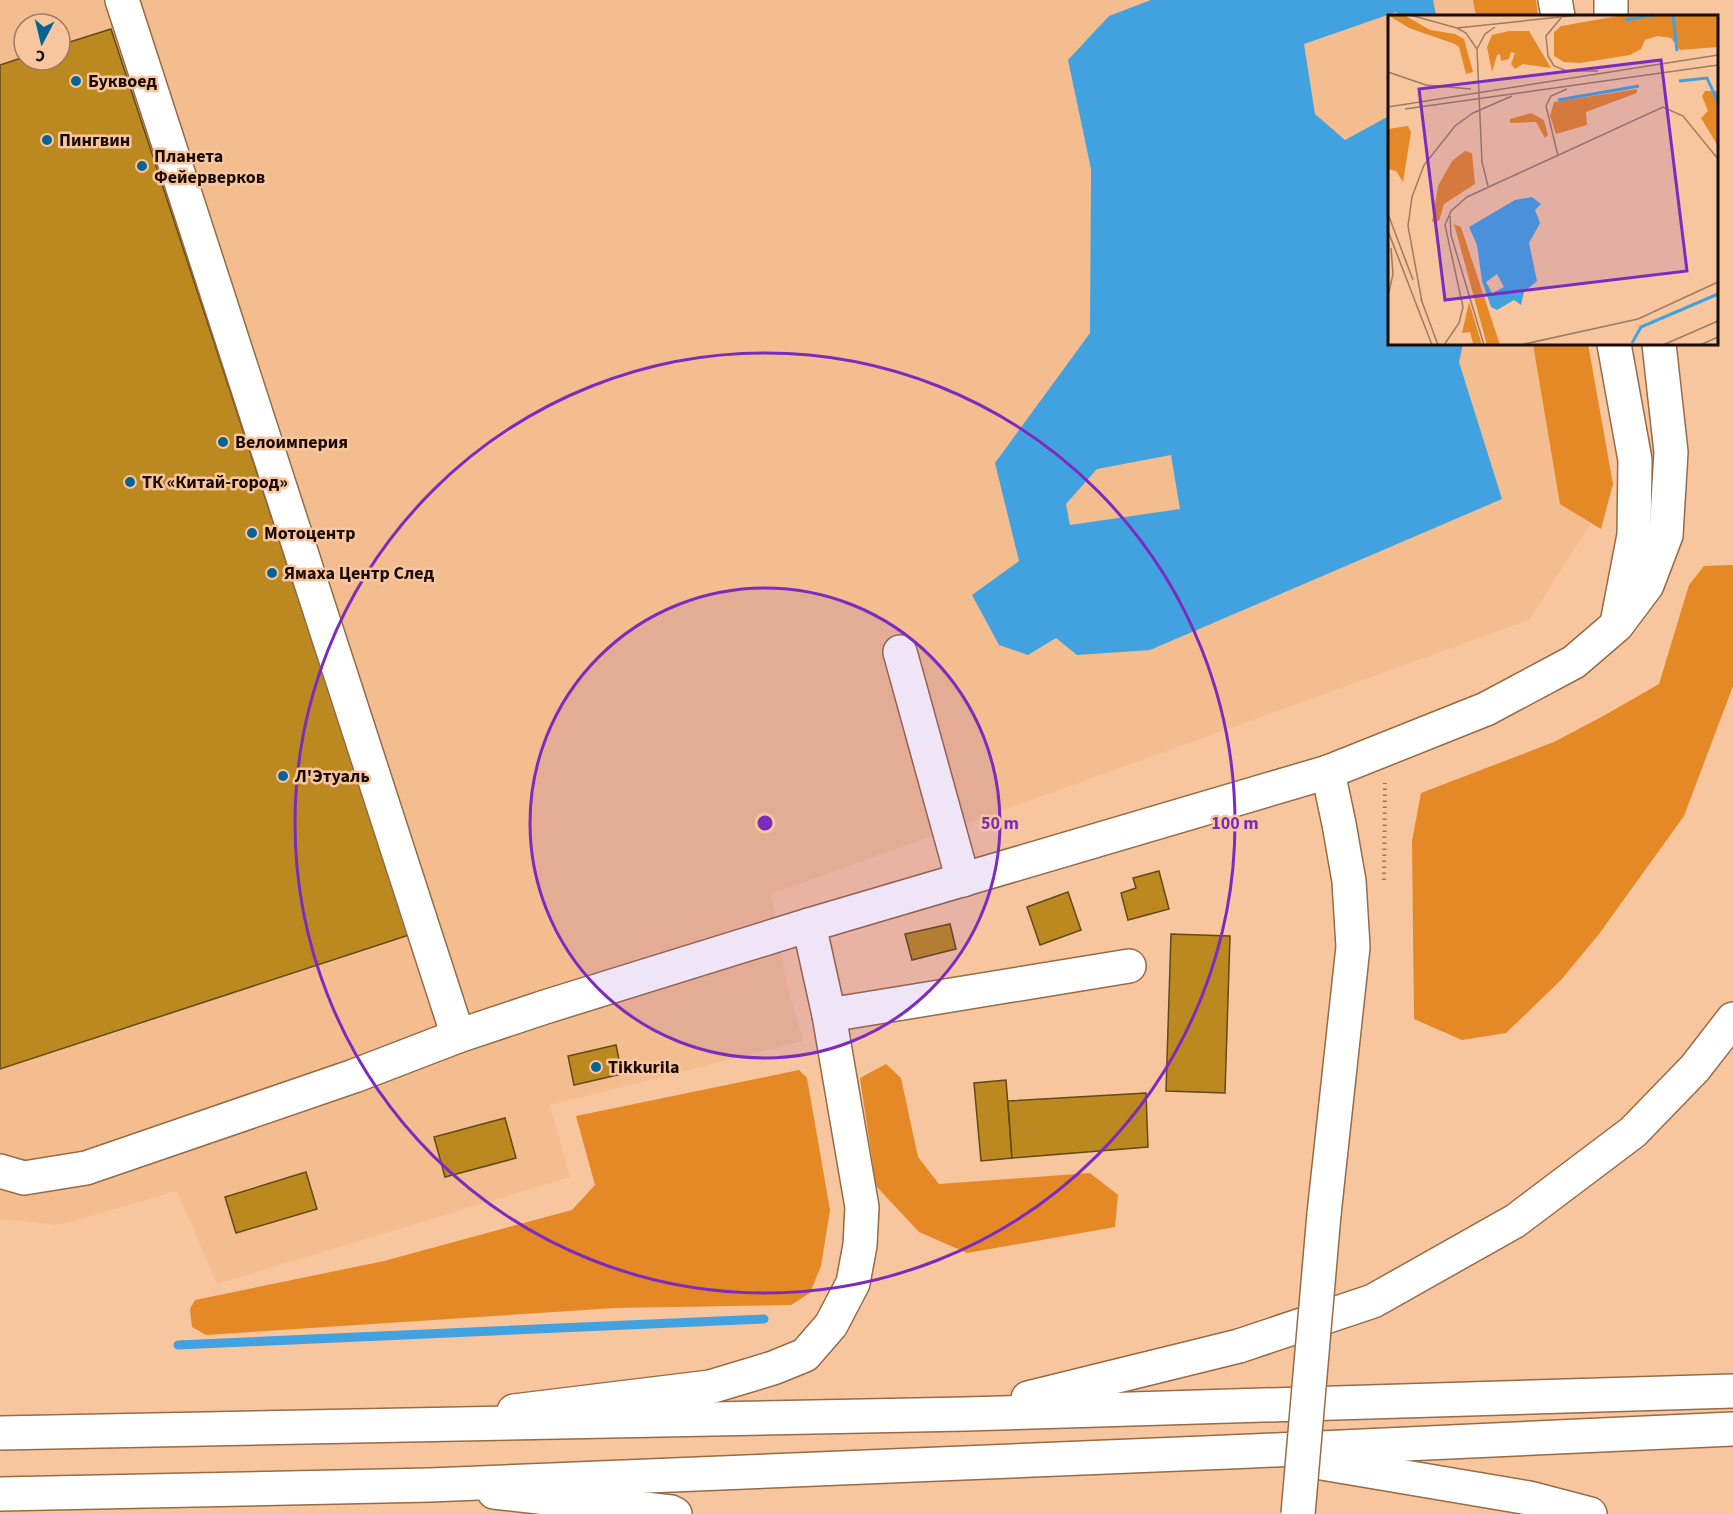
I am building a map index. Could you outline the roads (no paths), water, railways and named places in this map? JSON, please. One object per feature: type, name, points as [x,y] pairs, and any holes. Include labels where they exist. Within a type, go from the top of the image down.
[{"type":"main road","points":[[122,0],[458,1036]]},
{"type":"main road","points":[[1555,0],[1558,15]]},
{"type":"main road","points":[[1614,345],[1635,460],[1634,535],[1617,625]]},
{"type":"main road","points":[[0,1171],[24,1178],[86,1168],[354,1076],[458,1036],[545,1007],[809,925],[1328,772],[1486,709],[1574,662],[1617,625],[1647,585],[1666,535],[1671,452],[1659,345]]},
{"type":"main road","points":[[900,652],[963,880]]},
{"type":"main road","points":[[1298,1514],[1324,1214],[1353,947],[1349,881],[1328,772]]},
{"type":"main road","points":[[410,1424],[710,1387],[773,1368],[805,1355],[831,1325],[853,1283],[860,1245],[862,1207],[829,1015],[809,925]]},
{"type":"main road","points":[[829,1015],[1129,966]]},
{"type":"main road","points":[[966,1414],[1239,1346],[1373,1301],[1515,1221],[1633,1132],[1695,1068],[1733,1019]]},
{"type":"main road","points":[[0,1433],[966,1414],[1733,1391]]},
{"type":"main road","points":[[0,1494],[430,1485],[1733,1429]]},
{"type":"main road","points":[[1252,1451],[1529,1498],[1590,1514]]},
{"type":"main road","points":[[430,1485],[675,1514]]},
{"type":"water","points":[[1151,0],[1433,0],[1436,15],[1398,15],[1396,12],[1304,44],[1315,114],[1345,140],[1388,117],[1388,345],[1463,345],[1459,362],[1502,499],[1150,650],[1077,655],[1056,638],[1028,655],[999,645],[972,595],[1019,561],[995,463],[1090,333],[1091,169],[1068,60],[1109,16]],"holes":[[[1171,455],[1180,509],[1070,525],[1066,504],[1097,469]]]},
{"type":"waterway","points":[[178,1345],[764,1319]]},
{"type":"place","name":"Буквоед","points":[[76,81]]},
{"type":"place","name":"Пингвин","points":[[47,140]]},
{"type":"place","name":"Планета Фейерверков","points":[[142,166]]},
{"type":"place","name":"Велоимперия","points":[[223,442]]},
{"type":"place","name":"ТК «Китай-город»","points":[[130,482]]},
{"type":"place","name":"Мотоцентр","points":[[252,533]]},
{"type":"place","name":"Ямаха Центр След","points":[[272,573]]},
{"type":"place","name":"Л'Этуаль","points":[[283,776]]},
{"type":"place","name":"Tikkurila","points":[[596,1067]]}]
